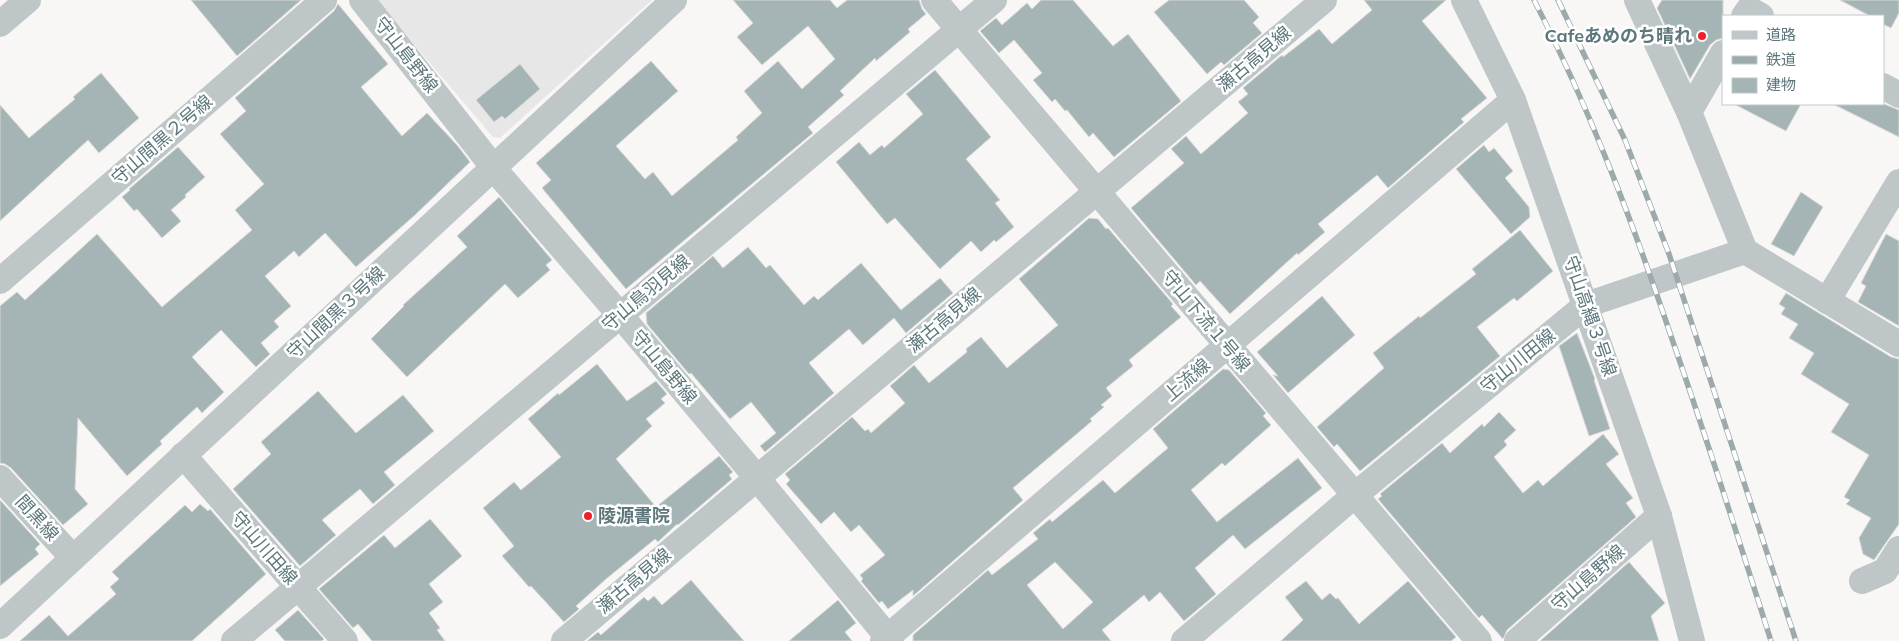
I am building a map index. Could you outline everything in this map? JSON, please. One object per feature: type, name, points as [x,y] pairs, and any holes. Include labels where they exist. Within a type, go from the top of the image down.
[{"type":"street","points":[[0,24],[28,0]]},
{"type":"street","name":"守山間黒２号線","points":[[0,281],[324,0]]},
{"type":"street","name":"守山島野線","points":[[362,0],[493,167],[757,478],[887,640]]},
{"type":"street","name":"守山間黒３号線","points":[[0,626],[674,0]]},
{"type":"street","name":"守山下流１号線","points":[[934,0],[1479,641]]},
{"type":"street","name":"守山鳥羽見線","points":[[234,641],[994,0]]},
{"type":"street","name":"瀬古高見線","points":[[564,641],[1324,0]]},
{"type":"street","name":"守山高縄３号線","points":[[1464,0],[1513,100],[1586,305],[1659,516],[1692,641]]},
{"type":"street","points":[[1637,0],[1688,112],[1745,251],[1899,344]]},
{"type":"street","points":[[1745,15],[1748,9],[1759,15]]},
{"type":"street","points":[[1688,112],[1722,55]]},
{"type":"street","points":[[1884,87],[1899,95]]},
{"type":"street","name":"上流線","points":[[887,640],[1513,100]]},
{"type":"street","points":[[1827,301],[1899,182]]},
{"type":"street","name":"守山川田線","points":[[1184,641],[1355,495],[1586,305],[1745,251]]},
{"type":"street","name":"守山川田線","points":[[183,455],[345,641]]},
{"type":"street","name":"間黒線","points":[[0,478],[73,558]]},
{"type":"street","name":"守山島野線","points":[[1517,641],[1659,516]]},
{"type":"street","points":[[1862,581],[1885,571],[1899,549]]},
{"type":"shaded area","points":[[376,0],[652,0],[500,138],[493,137]]},
{"type":"building","points":[[191,0],[301,0],[237,56]]},
{"type":"building","points":[[733,0],[830,0],[837,8],[847,0],[919,0],[926,14],[908,29],[910,32],[876,61],[875,58],[840,91],[844,95],[808,127],[813,133],[626,289],[542,188],[551,180],[536,163],[651,61],[678,91],[616,146],[645,179],[653,172],[672,196],[738,140],[736,137],[762,113],[744,91],[778,61],[802,89],[835,59],[808,26],[762,65],[737,37],[753,23]]},
{"type":"building","points":[[1041,0],[1073,0],[1113,46],[1128,34],[1181,101],[1114,157],[1093,133],[1089,137],[1067,110],[1065,111],[1055,99],[1052,102],[1033,80],[1042,73],[1014,40],[999,53],[980,31],[996,18],[1002,25],[1027,3],[1032,9]]},
{"type":"building","points":[[1169,0],[1244,0],[1259,17],[1253,23],[1262,33],[1224,65],[1221,62],[1207,74],[1154,12]]},
{"type":"building","points":[[1364,0],[1446,0],[1422,21],[1487,98],[1461,119],[1464,122],[1388,188],[1377,175],[1318,224],[1325,232],[1298,255],[1297,253],[1230,314],[1200,281],[1196,285],[1131,208],[1184,163],[1171,149],[1186,136],[1201,154],[1248,113],[1238,102],[1248,94],[1243,88],[1282,55],[1283,57],[1319,29],[1332,44],[1372,10]]},
{"type":"building","points":[[1662,0],[1723,0],[1722,38],[1710,45],[1690,79],[1657,8]]},
{"type":"building","points":[[1840,0],[1899,0],[1899,13],[1891,28],[1884,24],[1884,15],[1868,15]]},
{"type":"building","points":[[338,4],[388,64],[361,87],[402,136],[427,113],[470,162],[415,215],[356,267],[325,233],[299,257],[294,251],[265,276],[291,306],[274,321],[279,327],[261,343],[270,354],[256,367],[221,330],[192,357],[224,392],[202,413],[197,407],[160,441],[162,444],[127,476],[78,418],[75,489],[88,504],[63,525],[11,468],[0,463],[0,306],[17,292],[25,300],[97,234],[162,307],[252,230],[235,210],[264,184],[220,134],[246,111],[235,98],[334,11]]},
{"type":"building","points":[[520,64],[540,89],[505,119],[502,116],[494,122],[476,100]]},
{"type":"building","points":[[935,70],[991,137],[966,159],[1000,200],[995,203],[1014,227],[996,242],[994,240],[981,252],[971,241],[940,269],[895,218],[887,224],[836,162],[859,142],[870,155],[882,145],[884,148],[923,114],[906,94]]},
{"type":"building","points":[[101,73],[139,118],[99,153],[88,140],[0,221],[0,105],[29,138],[75,99],[73,97]]},
{"type":"building","points":[[1884,104],[1899,110],[1899,137],[1835,105]]},
{"type":"building","points":[[1736,105],[1800,105],[1786,131]]},
{"type":"building","points":[[1484,145],[1489,152],[1494,148],[1513,171],[1505,178],[1529,207],[1530,217],[1511,234],[1456,169]]},
{"type":"building","points":[[178,147],[205,177],[171,210],[181,221],[162,238],[137,209],[134,211],[122,197]]},
{"type":"building","points":[[1801,192],[1823,207],[1794,256],[1771,244]]},
{"type":"building","points":[[499,197],[552,260],[546,265],[550,270],[518,298],[505,284],[407,377],[371,339],[403,305],[467,247],[457,236]]},
{"type":"building","points":[[1089,218],[1098,219],[1106,229],[1108,228],[1173,304],[1171,306],[1181,317],[1129,360],[1133,366],[1106,388],[1112,396],[1101,405],[1104,407],[1090,419],[1092,421],[1013,488],[1023,500],[913,596],[913,590],[888,609],[882,601],[879,603],[861,581],[863,579],[860,575],[885,555],[859,525],[851,532],[834,512],[821,524],[786,484],[790,480],[785,474],[852,417],[865,431],[868,429],[871,433],[905,403],[890,386],[914,365],[929,383],[967,352],[966,349],[981,337],[1007,368],[1058,325],[1019,279]]},
{"type":"building","points":[[1520,230],[1553,271],[1517,301],[1514,298],[1477,327],[1500,356],[1360,471],[1337,444],[1334,447],[1317,427],[1384,368],[1373,353],[1476,274],[1472,269]]},
{"type":"building","points":[[1886,234],[1899,241],[1899,326],[1858,302],[1866,286],[1861,283]]},
{"type":"building","points":[[748,247],[766,268],[770,265],[804,305],[814,296],[818,300],[861,263],[901,310],[940,278],[953,293],[906,333],[894,318],[863,345],[849,329],[809,363],[834,393],[765,452],[760,446],[776,433],[751,402],[730,419],[647,324],[646,313],[713,256],[723,268]]},
{"type":"building","points":[[1786,293],[1891,357],[1899,359],[1899,524],[1874,560],[1863,554],[1859,538],[1871,518],[1846,504],[1850,500],[1844,497],[1869,455],[1831,432],[1849,404],[1801,374],[1814,353],[1789,338],[1798,324],[1781,314],[1785,308],[1779,304]]},
{"type":"building","points":[[1322,296],[1355,335],[1288,393],[1273,375],[1278,376],[1257,352]]},
{"type":"building","points":[[1577,333],[1595,379],[1610,429],[1589,436],[1559,346]]},
{"type":"building","points":[[597,364],[627,401],[656,381],[667,394],[661,399],[665,403],[646,419],[652,426],[616,459],[656,507],[719,456],[733,472],[729,475],[732,479],[658,542],[655,539],[606,579],[576,606],[579,609],[564,622],[531,586],[529,587],[502,556],[514,546],[483,508],[514,482],[521,490],[561,457],[528,419],[558,393],[559,395]]},
{"type":"building","points":[[1223,369],[1229,370],[1266,413],[1263,416],[1271,425],[1225,466],[1222,463],[1191,490],[1217,522],[1298,458],[1322,488],[1245,549],[1233,535],[1195,568],[1216,594],[1184,621],[1160,592],[1149,602],[1144,595],[1102,630],[1111,641],[913,641],[913,635],[988,570],[992,575],[1038,539],[1033,533],[1050,519],[1052,522],[1103,480],[1115,493],[1168,448],[1153,429]],"holes":[[[1055,562],[1093,602],[1063,629],[1027,585]]]},
{"type":"building","points":[[318,391],[356,433],[403,395],[434,431],[384,472],[395,485],[373,504],[360,489],[322,520],[336,535],[300,566],[233,489],[271,454],[261,442]]},
{"type":"building","points":[[1499,412],[1516,430],[1504,441],[1507,445],[1494,457],[1523,493],[1538,480],[1543,486],[1603,434],[1619,454],[1606,464],[1633,498],[1626,503],[1636,517],[1507,630],[1503,639],[1482,615],[1479,618],[1378,499],[1382,496],[1380,494],[1442,443],[1450,453],[1482,424],[1484,427]]},
{"type":"building","points":[[0,500],[40,544],[35,549],[39,554],[0,586]]},
{"type":"building","points":[[200,504],[208,511],[210,509],[266,574],[192,641],[20,641],[49,615],[68,636],[116,594],[110,587],[119,579],[112,572],[185,505],[192,512]]},
{"type":"building","points":[[430,519],[462,556],[429,584],[443,602],[429,613],[440,628],[437,630],[445,641],[372,641],[358,624],[353,628],[319,589],[384,535],[395,548]]},
{"type":"building","points":[[1629,562],[1665,603],[1651,616],[1659,641],[1540,641]]},
{"type":"building","points":[[691,580],[744,641],[587,641],[598,632],[601,635],[644,597],[648,601],[654,596],[662,605]]},
{"type":"building","points":[[1306,581],[1322,600],[1330,593],[1336,599],[1338,598],[1359,624],[1408,581],[1456,637],[1451,641],[1281,641],[1303,620],[1285,597]]},
{"type":"building","points":[[838,600],[856,623],[845,632],[852,641],[789,641]]},
{"type":"building","points":[[298,610],[324,639],[322,641],[285,641],[275,630]]},
{"type":"railway","points":[[1534,0],[1574,83],[1642,252],[1710,452],[1771,641]]},
{"type":"railway","points":[[1558,0],[1625,140],[1669,254],[1796,641]]},
{"type":"place","name":"Cafeあめのち晴れ","points":[[1702,36]]},
{"type":"place","name":"陵源書院","points":[[588,516]]}]
